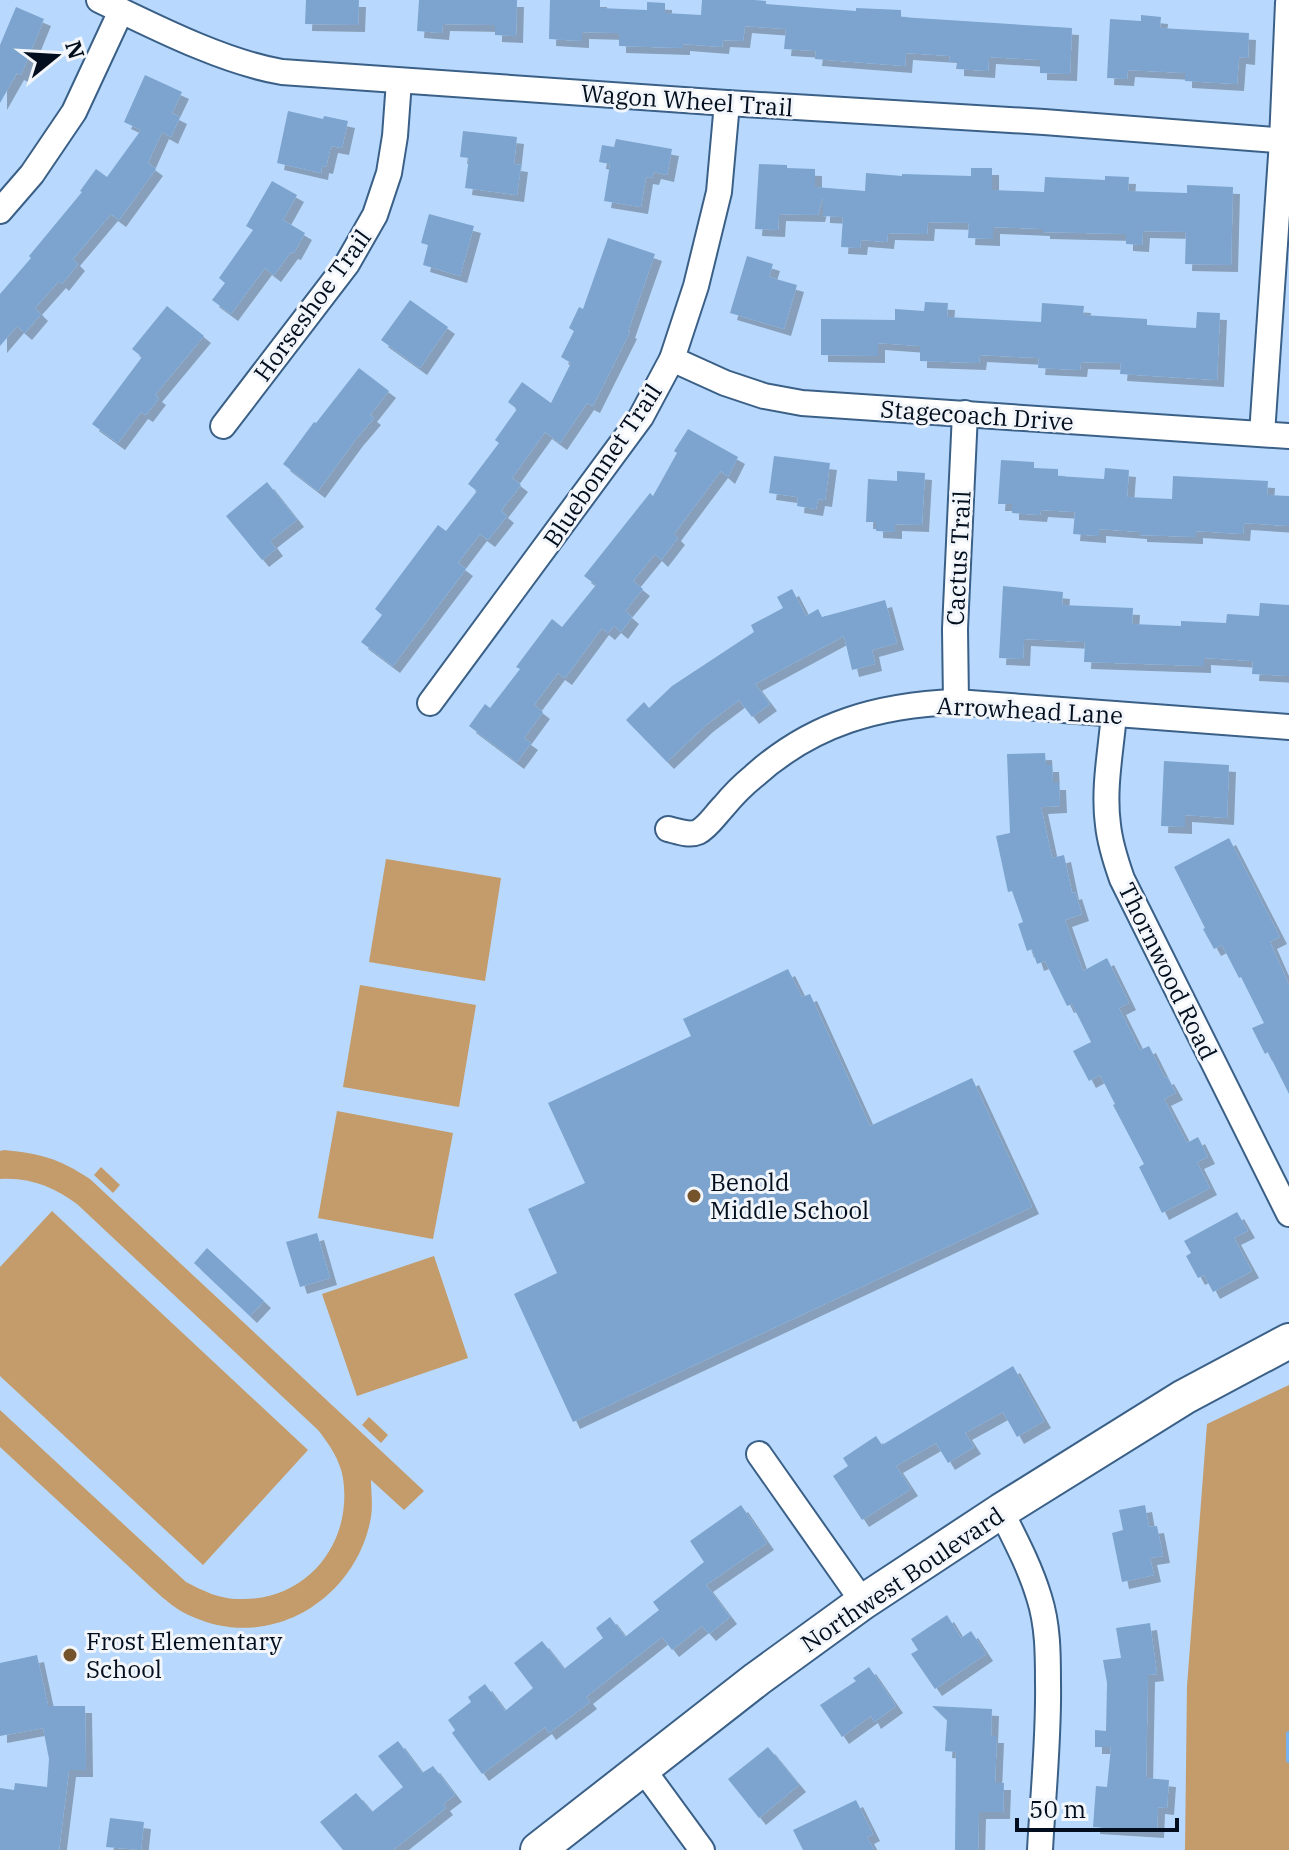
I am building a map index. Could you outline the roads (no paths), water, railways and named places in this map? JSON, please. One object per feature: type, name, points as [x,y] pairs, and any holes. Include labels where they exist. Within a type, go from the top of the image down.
[{"type":"street","name":"Wagon Wheel Trail","points":[[99,0],[233,60],[282,72],[1286,141]]},
{"type":"street","points":[[1262,434],[1286,141],[1288,3]]},
{"type":"street","points":[[0,211],[32,174],[74,112],[121,11]]},
{"type":"street","name":"Horseshoe Trail","points":[[223,426],[347,264],[375,215],[391,161],[399,81]]},
{"type":"street","name":"Bluebonnet Trail","points":[[430,703],[641,417],[672,359],[696,286],[719,192],[727,103]]},
{"type":"street","name":"Stagecoach Drive","points":[[672,359],[725,383],[776,399],[802,403],[1289,436]]},
{"type":"street","name":"Cactus Trail","points":[[956,702],[955,629],[965,413]]},
{"type":"street","name":"Arrowhead Lane","points":[[668,829],[688,834],[699,831],[778,756],[828,728],[878,710],[956,702],[1289,727]]},
{"type":"street","name":"Thornwood Road","points":[[1114,714],[1106,800],[1113,852],[1122,879],[1289,1214]]},
{"type":"street","name":"Northwest Boulevard","points":[[538,1850],[757,1679],[863,1602],[1001,1511],[1184,1397],[1289,1341]]},
{"type":"street","points":[[759,1454],[863,1602]]},
{"type":"street","points":[[1001,1511],[1039,1596],[1047,1636],[1048,1709],[1040,1850]]},
{"type":"street","points":[[642,1768],[702,1850]]},
{"type":"waterway","points":[[1289,1734],[1289,1760]]},
{"type":"place","name":"Benold Middle School","points":[[694,1196]]},
{"type":"place","name":"Frost Elementary School","points":[[70,1655]]}]
